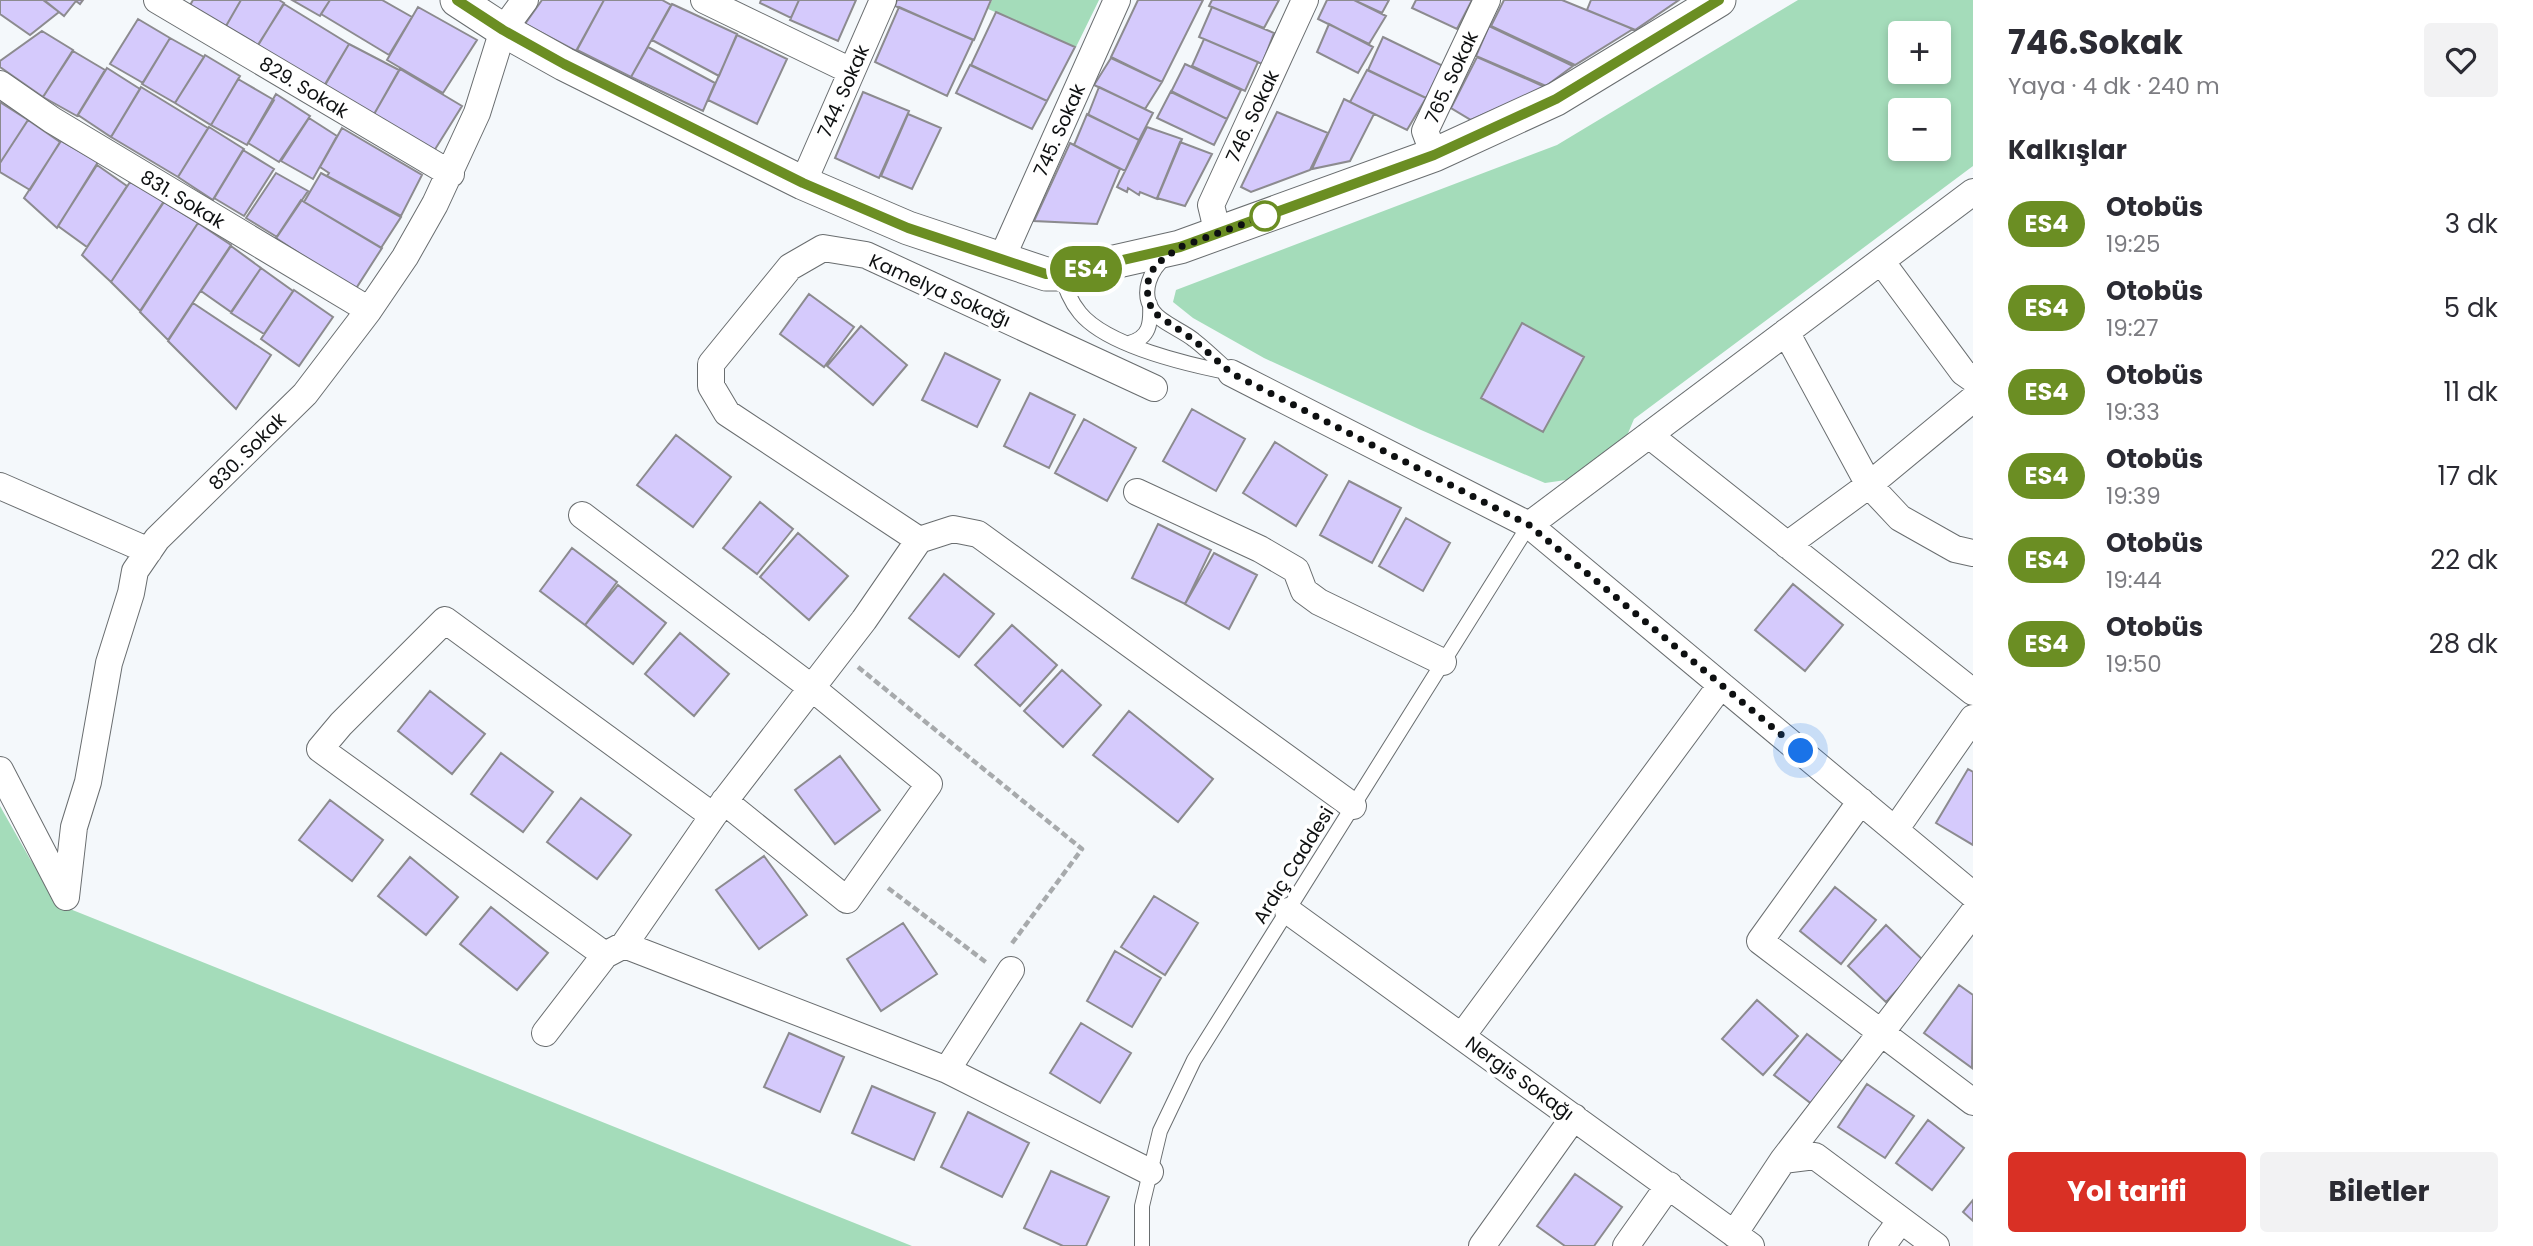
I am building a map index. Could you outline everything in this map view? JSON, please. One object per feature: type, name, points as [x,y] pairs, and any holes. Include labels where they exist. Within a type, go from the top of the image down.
[{"type":"street","name":"829. Sokak","points":[[157,0],[451,174]]},
{"type":"street","points":[[457,0],[503,30],[564,64],[803,183],[908,228],[1046,274],[1061,274],[1180,247],[1434,155],[1556,99],[1719,0]]},
{"type":"street","name":"830. Sokak","points":[[0,770],[66,897],[74,827],[88,782],[110,663],[135,571],[175,521],[304,394],[369,310],[405,257],[451,174],[477,113],[503,30],[525,0]]},
{"type":"street","points":[[704,0],[852,71]]},
{"type":"street","name":"744. Sokak","points":[[803,183],[883,0]]},
{"type":"street","name":"745. Sokak","points":[[1001,260],[1116,0]]},
{"type":"street","name":"746. Sokak","points":[[1218,234],[1210,205],[1305,0]]},
{"type":"street","name":"765. Sokak","points":[[1434,155],[1425,131],[1487,0]]},
{"type":"street","name":"831. Sokak","points":[[0,84],[52,120],[369,310]]},
{"type":"street","points":[[1529,525],[1973,192]]},
{"type":"street","name":"Kamelya Sokağı","points":[[919,540],[727,413],[711,386],[711,364],[790,267],[822,248],[866,255],[1154,388]]},
{"type":"street","points":[[1881,261],[1963,373],[1973,379]]},
{"type":"street","points":[[1786,332],[1869,485],[1900,517],[1955,549],[1973,553]]},
{"type":"street","points":[[1231,373],[1529,525],[1973,895]]},
{"type":"street","points":[[1787,545],[1869,485],[1973,399]]},
{"type":"street","points":[[1649,435],[1973,692]]},
{"type":"street","points":[[0,486],[149,551]]},
{"type":"street","points":[[1137,492],[1260,549],[1296,570],[1304,591],[1319,602],[1443,662]]},
{"type":"street","points":[[582,515],[811,688],[929,784],[847,900],[445,620],[320,748],[615,950],[947,1069],[1150,1172]]},
{"type":"street","points":[[545,1032],[615,950],[718,809],[839,652],[919,540],[953,529],[978,534],[1353,806]]},
{"type":"street","points":[[1462,1036],[1721,685]]},
{"type":"street","points":[[1895,830],[1969,732]]},
{"type":"street","points":[[1861,801],[1760,941],[1973,1102]]},
{"type":"street","name":"Nergis Sokağı","points":[[1288,911],[1742,1240]]},
{"type":"street","points":[[1742,1240],[1783,1160],[1973,913]]},
{"type":"street","points":[[947,1069],[1004,963]]},
{"type":"street","points":[[1482,1246],[1574,1117]]},
{"type":"street","points":[[1783,1160],[1815,1156],[1936,1246]]},
{"type":"street","points":[[1626,1246],[1669,1185]]},
{"type":"street","points":[[1882,1246],[1901,1220]]},
{"type":"lane","points":[[1129,342],[1145,335],[1150,324],[1147,284],[1155,265],[1180,247]]},
{"type":"lane","points":[[1061,274],[1068,295],[1082,316],[1105,333],[1186,364],[1231,373]]},
{"type":"lane","points":[[1150,303],[1153,312],[1194,340],[1231,373]]},
{"type":"lane","name":"Ardıç Caddesi","points":[[1142,1246],[1142,1206],[1160,1131],[1194,1060],[1529,525]]},
{"type":"path","points":[[839,652],[1082,849],[1004,963],[867,872]]},
{"type":"green space","points":[[992,0],[1099,0],[1076,47],[988,9]]},
{"type":"green space","points":[[1798,0],[1973,0],[1973,166],[1634,419],[1626,438],[1573,479],[1545,483],[1264,358],[1193,318],[1173,302],[1176,290],[1557,145]]},
{"type":"green space","points":[[0,806],[30,859],[65,907],[912,1246],[0,1246]]},
{"type":"building","points":[[0,0],[43,0],[59,12],[30,35],[0,14]]},
{"type":"building","points":[[44,0],[83,0],[80,4],[76,1],[64,16]]},
{"type":"building","points":[[193,0],[241,0],[225,28],[189,7]]},
{"type":"building","points":[[241,0],[279,0],[284,3],[257,47],[226,26]]},
{"type":"building","points":[[292,0],[330,0],[320,16]]},
{"type":"building","points":[[330,0],[382,0],[412,17],[389,55],[321,14]]},
{"type":"building","points":[[542,0],[604,0],[576,51],[525,24]]},
{"type":"building","points":[[604,0],[662,0],[671,5],[631,77],[577,50]]},
{"type":"building","points":[[761,0],[799,0],[791,18],[760,3]]},
{"type":"building","points":[[799,0],[856,0],[838,41],[790,20]]},
{"type":"building","points":[[897,0],[991,0],[974,40],[895,6]]},
{"type":"building","points":[[1138,0],[1203,0],[1162,82],[1111,57]]},
{"type":"building","points":[[1212,0],[1279,0],[1264,28],[1209,6]]},
{"type":"building","points":[[1327,0],[1354,0],[1386,16],[1369,44],[1318,19]]},
{"type":"building","points":[[1354,0],[1389,0],[1382,13]]},
{"type":"building","points":[[1416,0],[1472,0],[1457,29],[1412,8]]},
{"type":"building","points":[[1504,0],[1562,0],[1633,29],[1575,65],[1491,26]]},
{"type":"building","points":[[1591,0],[1679,0],[1635,30],[1587,10]]},
{"type":"building","points":[[284,4],[349,44],[324,87],[256,48]]},
{"type":"building","points":[[672,4],[737,34],[719,76],[652,40]]},
{"type":"building","points":[[418,7],[477,40],[443,93],[387,60]]},
{"type":"building","points":[[899,7],[973,40],[947,96],[875,62]]},
{"type":"building","points":[[1212,7],[1274,33],[1262,64],[1199,37]]},
{"type":"building","points":[[996,12],[1075,47],[1047,101],[971,65]]},
{"type":"building","points":[[138,19],[170,38],[143,83],[110,64]]},
{"type":"building","points":[[1329,24],[1373,47],[1358,73],[1317,52]]},
{"type":"building","points":[[1489,26],[1573,66],[1546,86],[1476,56]]},
{"type":"building","points":[[42,31],[73,50],[43,97],[0,67],[0,61]]},
{"type":"building","points":[[737,35],[787,59],[757,124],[708,100]]},
{"type":"building","points":[[1383,37],[1443,66],[1426,98],[1368,70]]},
{"type":"building","points":[[170,38],[204,57],[175,103],[142,84]]},
{"type":"building","points":[[1204,39],[1258,62],[1245,91],[1192,66]]},
{"type":"building","points":[[349,44],[399,70],[373,116],[324,86]]},
{"type":"building","points":[[648,47],[715,83],[703,111],[631,77]]},
{"type":"building","points":[[73,51],[105,70],[77,116],[43,97]]},
{"type":"building","points":[[205,55],[240,76],[211,125],[175,103]]},
{"type":"building","points":[[1477,57],[1545,87],[1471,120],[1451,108]]},
{"type":"building","points":[[1111,58],[1162,82],[1145,109],[1094,85]]},
{"type":"building","points":[[1185,64],[1241,90],[1227,119],[1171,92]]},
{"type":"building","points":[[970,65],[1047,101],[1032,129],[956,93]]},
{"type":"building","points":[[107,68],[140,89],[111,137],[78,115]]},
{"type":"building","points":[[400,69],[462,106],[434,151],[373,116]]},
{"type":"building","points":[[1367,70],[1426,98],[1407,130],[1350,102]]},
{"type":"building","points":[[238,79],[274,100],[247,145],[211,125]]},
{"type":"building","points":[[141,87],[208,128],[178,177],[111,137]]},
{"type":"building","points":[[1099,87],[1153,113],[1139,140],[1088,115]]},
{"type":"building","points":[[1171,91],[1227,119],[1214,145],[1157,118]]},
{"type":"building","points":[[863,92],[909,111],[879,178],[835,158]]},
{"type":"building","points":[[276,94],[310,116],[279,162],[248,143]]},
{"type":"building","points":[[1344,99],[1374,114],[1350,161],[1312,169]]},
{"type":"building","points":[[0,102],[28,120],[0,163]]},
{"type":"building","points":[[1277,112],[1328,133],[1310,170],[1251,192],[1241,187]]},
{"type":"building","points":[[908,114],[941,128],[912,189],[881,176]]},
{"type":"building","points":[[1087,114],[1139,140],[1125,171],[1074,145]]},
{"type":"building","points":[[309,118],[337,136],[313,179],[281,161]]},
{"type":"building","points":[[28,120],[60,142],[30,190],[0,172],[0,163]]},
{"type":"building","points":[[209,127],[244,149],[213,200],[178,177]]},
{"type":"building","points":[[1147,127],[1182,139],[1157,199],[1140,192],[1139,195],[1128,188],[1127,192],[1117,187]]},
{"type":"building","points":[[342,128],[422,175],[401,216],[327,176],[329,173],[320,167]]},
{"type":"building","points":[[61,141],[98,162],[57,228],[24,198]]},
{"type":"building","points":[[1180,142],[1212,154],[1185,206],[1157,198]]},
{"type":"building","points":[[1070,143],[1120,169],[1097,224],[1034,221]]},
{"type":"building","points":[[243,150],[274,169],[244,216],[214,198]]},
{"type":"building","points":[[97,165],[127,186],[87,247],[58,226]]},
{"type":"building","points":[[276,173],[308,191],[277,237],[246,218]]},
{"type":"building","points":[[321,173],[401,217],[381,248],[304,202]]},
{"type":"building","points":[[130,182],[164,201],[111,282],[82,255]]},
{"type":"building","points":[[301,200],[382,248],[355,290],[276,238]]},
{"type":"building","points":[[164,202],[198,223],[140,311],[111,282]]},
{"type":"building","points":[[198,223],[231,245],[168,340],[140,312]]},
{"type":"building","points":[[231,246],[261,268],[231,312],[201,291]]},
{"type":"building","points":[[261,268],[293,291],[264,334],[231,313]]},
{"type":"building","points":[[294,290],[333,317],[299,366],[261,339]]},
{"type":"building","points":[[809,294],[854,327],[824,367],[780,334]]},
{"type":"building","points":[[193,303],[271,355],[236,409],[168,341]]},
{"type":"building","points":[[1522,323],[1584,357],[1543,432],[1481,398]]},
{"type":"building","points":[[861,326],[907,365],[873,405],[827,366]]},
{"type":"building","points":[[945,353],[1000,380],[977,427],[922,400]]},
{"type":"building","points":[[1030,393],[1075,415],[1049,468],[1004,446]]},
{"type":"building","points":[[1192,409],[1245,439],[1216,491],[1163,461]]},
{"type":"building","points":[[1084,419],[1136,448],[1107,501],[1055,473]]},
{"type":"building","points":[[676,435],[731,477],[693,527],[637,485]]},
{"type":"building","points":[[1275,442],[1327,475],[1296,526],[1243,493]]},
{"type":"building","points":[[1349,481],[1401,508],[1372,563],[1320,535]]},
{"type":"building","points":[[760,502],[793,529],[757,574],[723,548]]},
{"type":"building","points":[[1406,518],[1450,543],[1423,591],[1379,566]]},
{"type":"building","points":[[1158,524],[1211,550],[1185,604],[1132,578]]},
{"type":"building","points":[[798,533],[848,576],[809,620],[760,577]]},
{"type":"building","points":[[572,548],[617,582],[585,625],[540,591]]},
{"type":"building","points":[[1214,553],[1257,575],[1229,629],[1185,604]]},
{"type":"building","points":[[944,574],[994,614],[959,657],[909,618]]},
{"type":"building","points":[[1793,584],[1843,625],[1805,671],[1755,630]]},
{"type":"building","points":[[618,585],[666,623],[633,664],[585,625]]},
{"type":"building","points":[[1012,625],[1057,665],[1020,706],[975,665]]},
{"type":"building","points":[[680,633],[729,674],[694,716],[645,674]]},
{"type":"building","points":[[1062,670],[1101,705],[1063,747],[1024,711]]},
{"type":"building","points":[[430,691],[485,734],[452,774],[398,731]]},
{"type":"building","points":[[1129,711],[1213,779],[1178,822],[1093,755]]},
{"type":"building","points":[[501,753],[553,792],[523,832],[471,794]]},
{"type":"building","points":[[840,756],[880,810],[835,844],[795,790]]},
{"type":"building","points":[[1968,769],[1973,772],[1973,845],[1936,823]]},
{"type":"building","points":[[581,798],[631,835],[597,879],[547,842]]},
{"type":"building","points":[[330,800],[383,840],[352,881],[299,840]]},
{"type":"building","points":[[764,856],[807,915],[759,949],[716,890]]},
{"type":"building","points":[[410,857],[458,897],[426,935],[378,896]]},
{"type":"building","points":[[1835,887],[1876,920],[1841,964],[1800,931]]},
{"type":"building","points":[[1154,896],[1198,923],[1165,975],[1121,947]]},
{"type":"building","points":[[491,907],[548,953],[517,990],[460,944]]},
{"type":"building","points":[[903,923],[937,974],[881,1011],[847,959]]},
{"type":"building","points":[[1886,925],[1924,961],[1886,1002],[1848,966]]},
{"type":"building","points":[[1115,951],[1161,978],[1132,1027],[1087,1001]]},
{"type":"building","points":[[1959,985],[1973,995],[1972,1068],[1924,1033]]},
{"type":"building","points":[[1757,1000],[1798,1036],[1763,1075],[1722,1039]]},
{"type":"building","points":[[1081,1023],[1131,1053],[1100,1103],[1050,1073]]},
{"type":"building","points":[[789,1033],[844,1057],[820,1112],[764,1087]]},
{"type":"building","points":[[1807,1034],[1845,1064],[1813,1105],[1774,1075]]},
{"type":"building","points":[[1867,1084],[1914,1116],[1885,1158],[1838,1127]]},
{"type":"building","points":[[872,1086],[935,1113],[914,1160],[852,1133]]},
{"type":"building","points":[[968,1112],[1029,1143],[1002,1197],[941,1167]]},
{"type":"building","points":[[1928,1120],[1964,1148],[1932,1190],[1896,1163]]},
{"type":"building","points":[[1051,1171],[1109,1197],[1086,1246],[1063,1246],[1024,1228]]},
{"type":"building","points":[[1575,1174],[1622,1207],[1594,1246],[1565,1246],[1537,1226]]},
{"type":"building","points":[[1973,1200],[1973,1221],[1963,1212]]},
{"type":"bus line","name":"ES4","points":[[457,0],[503,30],[564,64],[803,183],[932,237],[1046,274],[1061,274],[1180,247],[1434,155],[1556,99],[1719,0]]},
{"type":"route","points":[[1265,216],[1180,247],[1155,265],[1147,284],[1148,299],[1153,312],[1194,340],[1231,373],[1529,525],[1801,751]]}]
